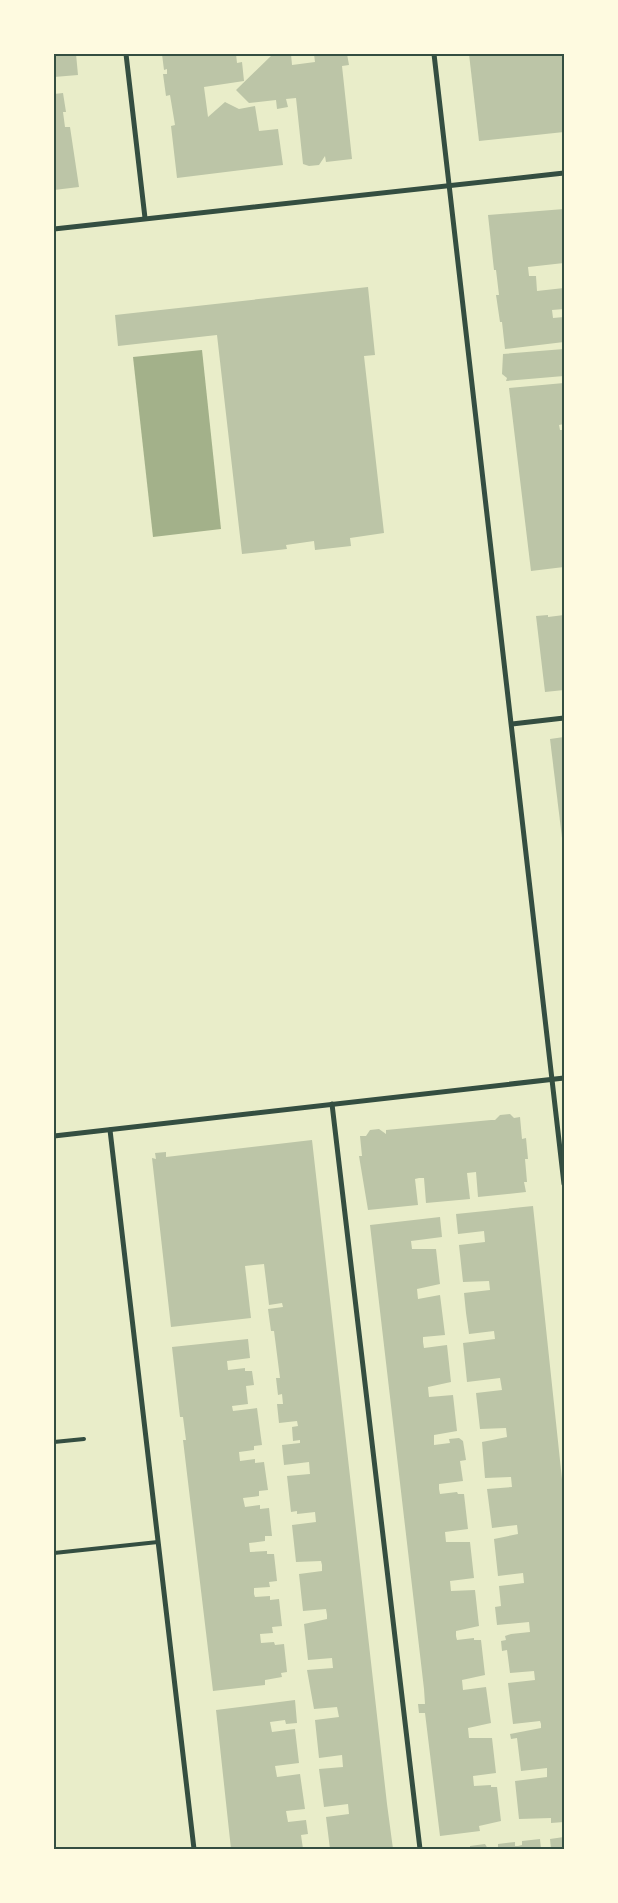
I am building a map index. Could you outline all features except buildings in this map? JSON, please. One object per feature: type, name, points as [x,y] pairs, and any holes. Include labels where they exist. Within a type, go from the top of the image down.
[{"type":"street","points":[[126,54],[145,218]]},
{"type":"street","points":[[434,54],[564,1184]]},
{"type":"street","points":[[54,230],[145,218],[564,173]]},
{"type":"street","points":[[512,724],[564,718]]},
{"type":"street","points":[[54,1136],[564,1078]]},
{"type":"street","points":[[332,1104],[420,1849]]},
{"type":"street","points":[[110,1130],[194,1849]]},
{"type":"lane","points":[[54,1442],[84,1439]]},
{"type":"lane","points":[[54,1554],[158,1542]]},
{"type":"shaded area","points":[[202,350],[221,529],[153,537],[133,357]]}]
